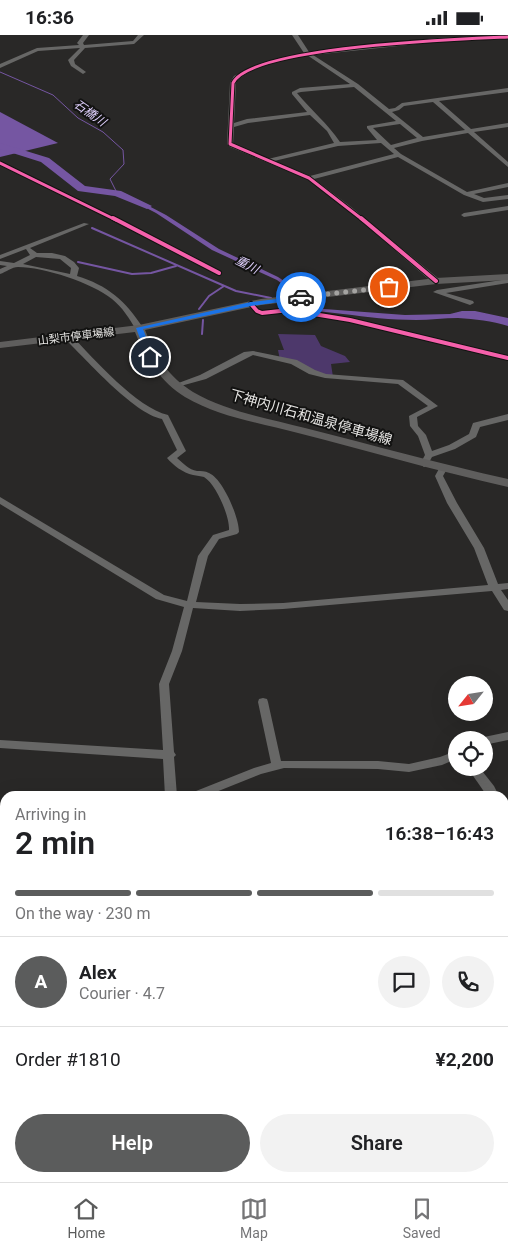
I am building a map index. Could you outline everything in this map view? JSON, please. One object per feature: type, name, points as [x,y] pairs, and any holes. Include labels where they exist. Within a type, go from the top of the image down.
[{"type":"main road","name":"山梨市停車場線","points":[[0,345],[139,328],[261,302],[436,281],[508,277]]},
{"type":"main road","name":"下神内川石和温泉停車場線","points":[[139,328],[150,357],[163,372],[177,385],[205,401],[232,411],[426,460],[443,469],[508,483]]},
{"type":"street","points":[[83,48],[80,43],[86,35]]},
{"type":"street","points":[[0,66],[37,50],[134,43],[141,35]]},
{"type":"street","points":[[295,35],[308,54],[356,85],[422,139]]},
{"type":"street","points":[[436,281],[350,208],[310,178],[232,147],[230,145],[230,126],[232,83],[236,77],[273,61],[308,54],[436,40],[504,37]]},
{"type":"street","points":[[83,48],[71,60],[72,65],[83,72]]},
{"type":"street","points":[[338,144],[329,130],[294,93],[300,90],[356,85]]},
{"type":"street","points":[[388,111],[397,109],[402,105],[508,90]]},
{"type":"street","points":[[434,100],[507,163]]},
{"type":"street","points":[[230,126],[254,119],[311,113]]},
{"type":"street","points":[[401,122],[369,127],[399,155],[466,194],[483,200],[506,200]]},
{"type":"street","points":[[391,147],[422,139],[508,125]]},
{"type":"street","points":[[267,161],[338,144],[382,141]]},
{"type":"street","points":[[310,178],[399,155]]},
{"type":"street","points":[[466,194],[508,185]]},
{"type":"street","points":[[464,215],[508,208]]},
{"type":"street","points":[[0,257],[86,224]]},
{"type":"street","points":[[24,247],[35,255]]},
{"type":"street","points":[[0,272],[35,255],[62,256],[72,262],[75,268],[73,276]]},
{"type":"street","points":[[0,263],[73,276],[109,295],[135,319],[139,328]]},
{"type":"street","points":[[470,303],[437,292],[508,281]]},
{"type":"street","points":[[68,337],[126,394],[136,399],[147,412],[165,417],[182,451],[171,458],[188,472],[205,473],[213,479],[233,519],[234,531],[216,537],[203,556],[193,600],[189,605],[177,651],[164,684],[171,791]]},
{"type":"street","points":[[177,385],[203,377],[247,354],[253,353],[294,362],[312,372],[325,376],[400,382],[434,406],[413,416],[414,426],[422,435],[426,460],[473,435],[476,425],[508,417]]},
{"type":"street","points":[[443,469],[439,476],[452,503],[479,548],[494,587],[508,608]]},
{"type":"street","points":[[0,500],[160,597],[174,603],[189,605],[275,606],[392,598],[508,585]]},
{"type":"street","points":[[262,702],[277,766]]},
{"type":"street","points":[[493,739],[508,736]]},
{"type":"street","points":[[0,744],[170,755]]},
{"type":"street","points":[[208,791],[258,771],[284,764],[378,765],[409,768],[448,758]]},
{"type":"street","points":[[479,776],[491,791]]},
{"type":"shaded area","points":[[278,334],[315,335],[321,346],[345,356],[350,362],[331,364],[333,377],[280,360],[278,350],[284,350]]},
{"type":"water","points":[[0,112],[58,143],[0,157]]},
{"type":"water","points":[[124,193],[166,215],[219,249],[278,277],[290,285],[301,301],[324,309],[405,315],[450,314],[462,311],[475,311],[508,318],[508,326],[471,319],[397,319],[308,309],[293,301],[288,295],[285,286],[277,280],[212,250],[156,213],[129,199]]},
{"type":"waterway","name":"石橋川","points":[[0,72],[53,95],[78,118],[103,132],[123,150],[124,164],[110,179],[117,193]]},
{"type":"waterway","name":"重川","points":[[0,146],[45,160],[82,189],[117,193],[147,206]]},
{"type":"waterway","points":[[92,228],[236,291],[271,298]]},
{"type":"waterway","points":[[78,262],[132,274],[151,273],[176,266]]},
{"type":"waterway","points":[[199,309],[209,296],[224,286]]},
{"type":"waterway","points":[[202,334],[203,320]]},
{"type":"cycle path","points":[[436,281],[349,208],[309,178],[232,146],[230,144],[233,83],[236,77],[264,64],[296,55],[436,40],[508,37]]},
{"type":"cycle path","points":[[0,163],[78,200],[219,273]]},
{"type":"cycle path","points":[[251,304],[257,311],[262,313],[289,310],[350,320],[508,358]]},
{"type":"way so far","points":[[301,297],[389,287]]},
{"type":"route","points":[[150,357],[139,328],[251,304],[301,297]]}]
